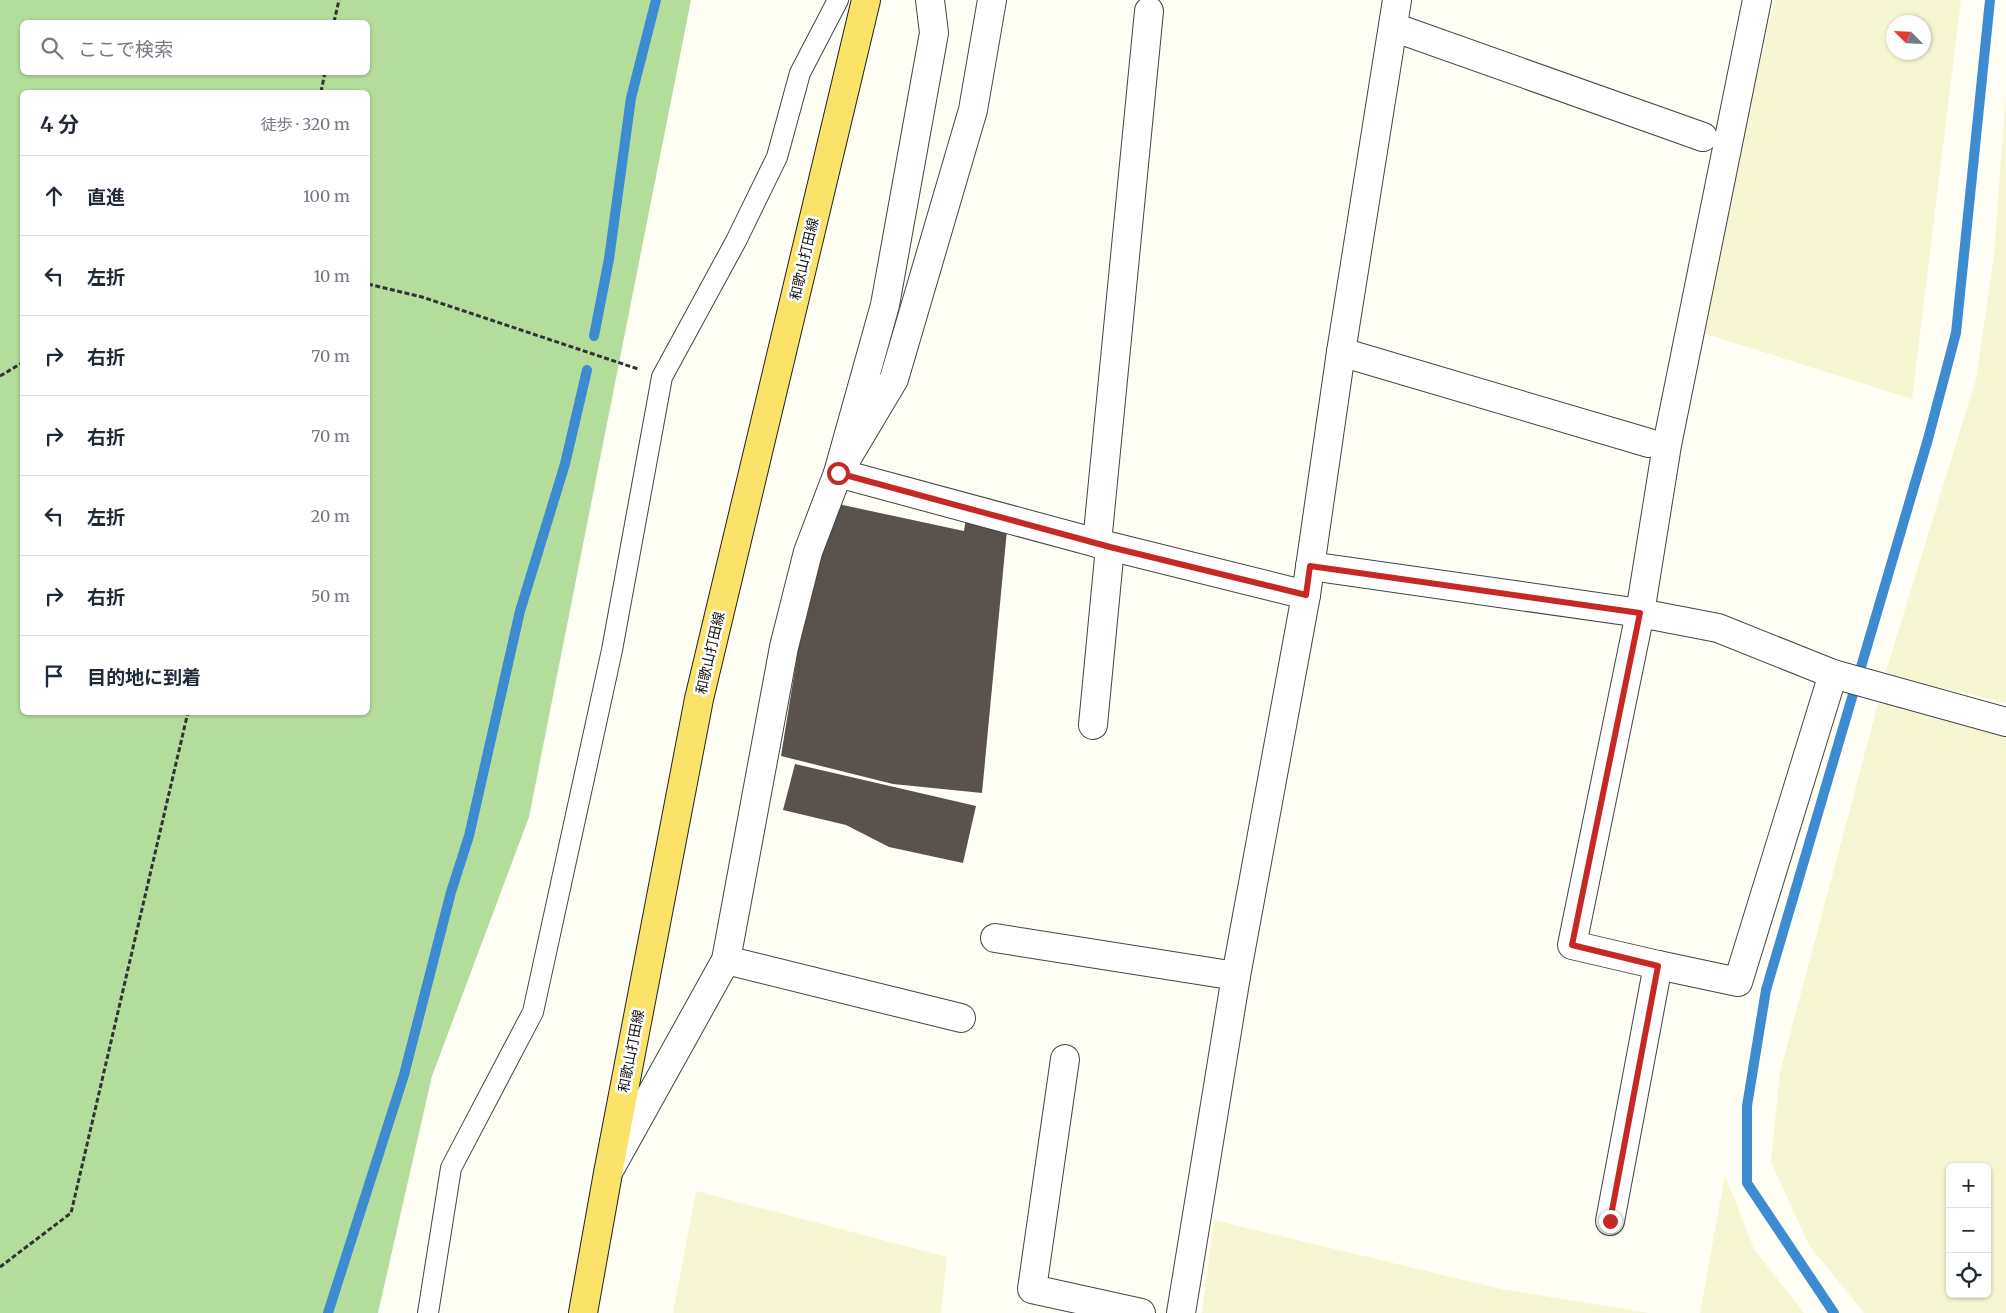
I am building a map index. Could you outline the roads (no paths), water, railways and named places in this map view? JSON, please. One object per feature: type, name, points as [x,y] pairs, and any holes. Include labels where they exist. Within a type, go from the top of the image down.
[{"type":"main road","name":"和歌山打田線","points":[[584,1313],[608,1173],[699,699],[866,0]]},
{"type":"street","points":[[608,1173],[726,960],[784,647],[808,552],[838,473],[885,305],[934,32],[930,0]]},
{"type":"street","points":[[838,473],[894,378],[973,110],[992,0]]},
{"type":"street","points":[[1181,1313],[1236,976],[1306,595],[1341,352],[1397,0]]},
{"type":"street","points":[[1757,0],[1668,445],[1640,613],[1572,945],[1658,966],[1738,982],[1833,674]]},
{"type":"street","points":[[1093,726],[1103,545],[1149,11]]},
{"type":"street","points":[[1392,27],[1703,137]]},
{"type":"street","points":[[1341,352],[1649,443]]},
{"type":"street","points":[[838,473],[1103,545],[1306,595]]},
{"type":"street","points":[[1310,566],[1640,613],[1718,628],[1833,674],[2006,722]]},
{"type":"street","points":[[995,938],[1236,976]]},
{"type":"street","points":[[726,960],[961,1018]]},
{"type":"street","points":[[1610,1221],[1658,966]]},
{"type":"street","points":[[1065,1059],[1032,1289],[1141,1313]]},
{"type":"lane","points":[[428,1313],[451,1168],[533,1012],[612,650],[662,377],[736,241],[778,157],[800,73],[838,0]]},
{"type":"waterway","points":[[594,336],[609,259],[631,98],[656,0]]},
{"type":"waterway","points":[[1834,1313],[1747,1183],[1747,1106],[1766,990],[1928,439],[1956,333],[1990,0]]},
{"type":"waterway","points":[[328,1313],[404,1075],[451,892],[469,836],[520,611],[565,464],[587,370]]}]
